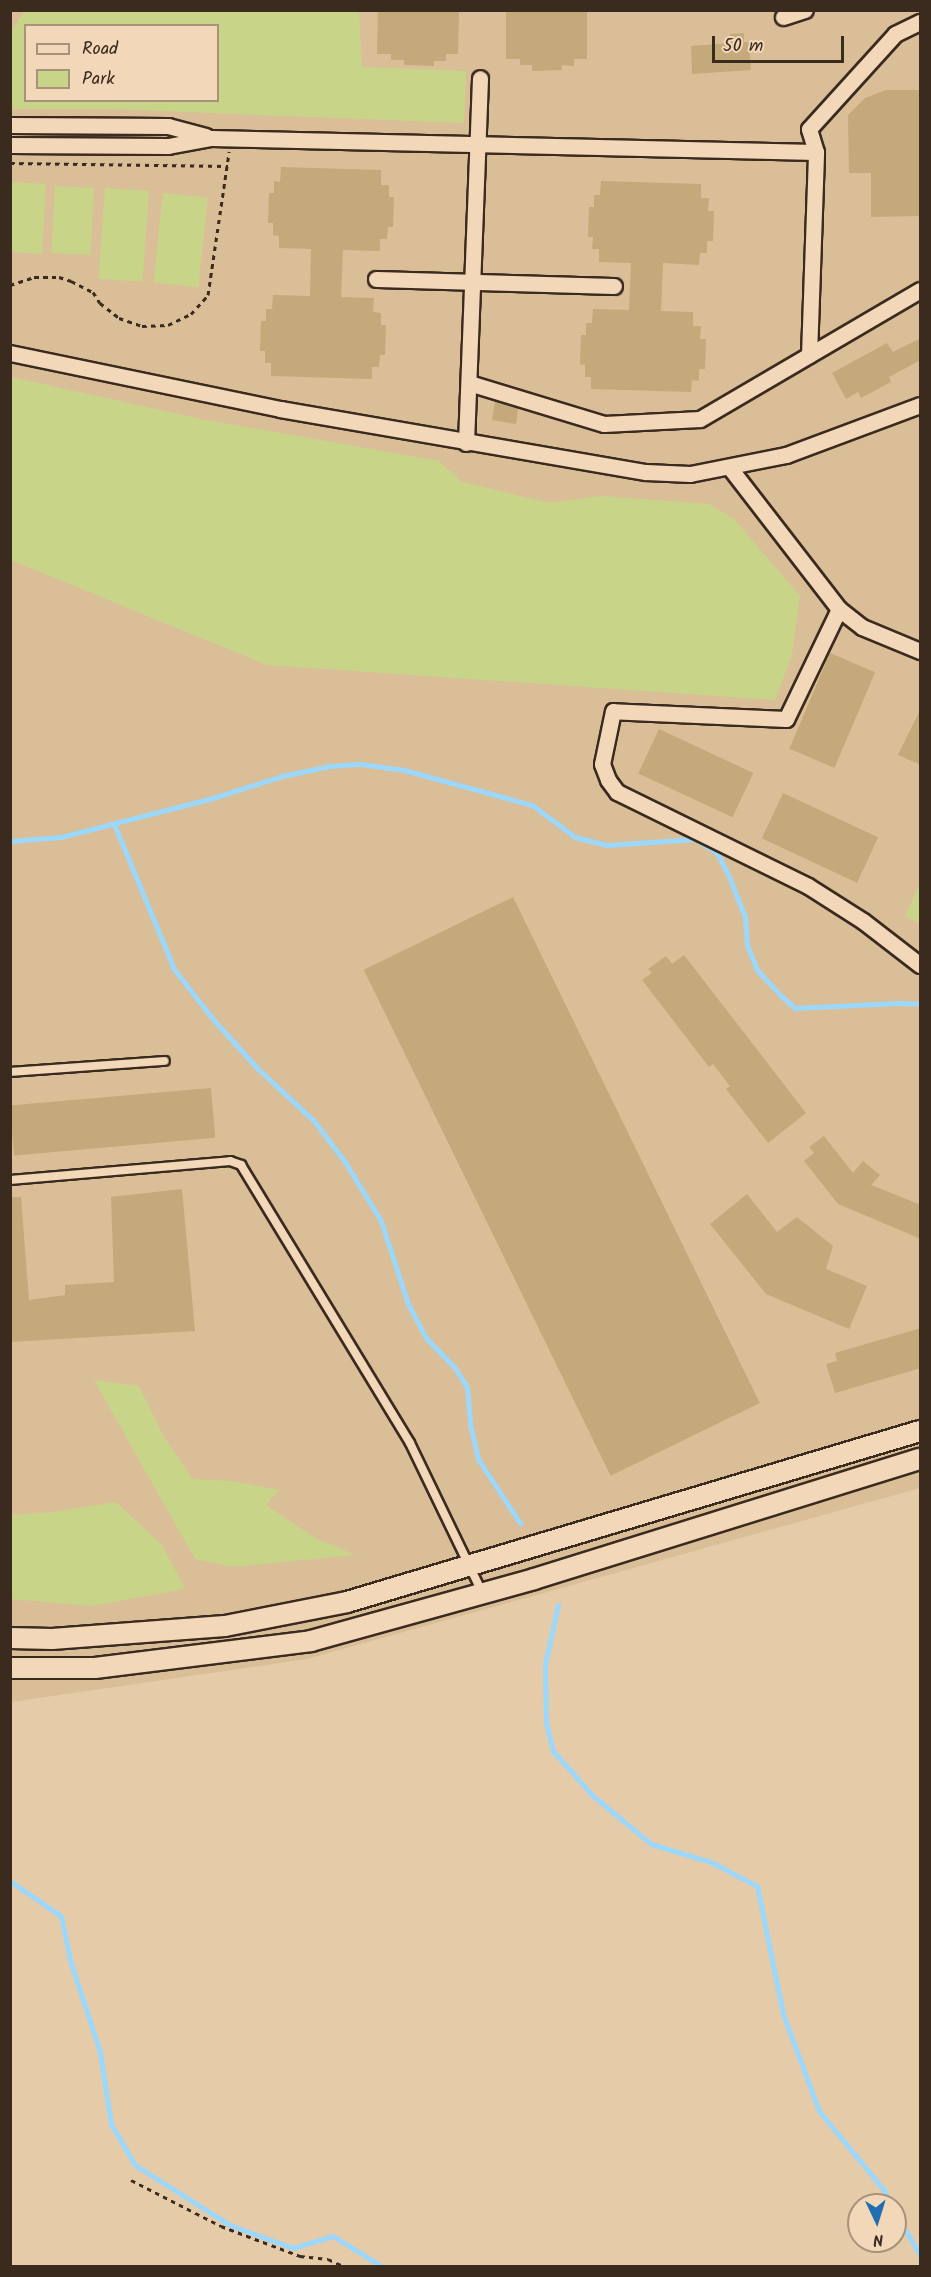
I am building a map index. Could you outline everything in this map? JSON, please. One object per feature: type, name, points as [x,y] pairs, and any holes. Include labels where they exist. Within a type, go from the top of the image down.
[{"type":"street","points":[[783,17],[805,10]]},
{"type":"street","points":[[809,355],[816,152],[809,129],[896,34],[921,22]]},
{"type":"street","points":[[466,443],[480,78]]},
{"type":"street","points":[[10,125],[168,126],[211,138]]},
{"type":"street","points":[[10,145],[168,146],[211,138],[816,152]]},
{"type":"street","points":[[376,279],[614,286]]},
{"type":"street","points":[[469,383],[604,424],[700,419],[921,290]]},
{"type":"street","points":[[10,352],[280,409],[466,443],[646,472],[690,474],[730,468],[786,455],[921,405]]},
{"type":"street","points":[[730,468],[839,609],[862,627],[921,651]]},
{"type":"street","points":[[839,609],[786,719],[613,711],[602,764],[608,780],[617,792],[808,886],[863,921],[921,965]]},
{"type":"street","points":[[10,1638],[85,1637],[225,1626],[347,1602],[702,1494],[826,1461],[921,1431]]},
{"type":"street","points":[[10,1668],[95,1668],[311,1641],[482,1593],[921,1459]]},
{"type":"street","points":[[826,1461],[833,1486]]},
{"type":"lane","points":[[10,1072],[165,1061]]},
{"type":"lane","points":[[10,1180],[230,1161],[241,1165],[410,1443],[482,1593]]},
{"type":"path","points":[[10,163],[228,166],[208,295],[196,310],[180,320],[155,326],[130,323],[109,311],[88,289],[59,278],[34,278],[10,285]]},
{"type":"path","points":[[131,2180],[220,2226],[300,2256],[328,2259],[343,2266]]},
{"type":"shaded area","points":[[10,11],[920,11],[920,1488],[307,1659],[11,1702]]},
{"type":"green space","points":[[25,11],[359,11],[362,67],[466,71],[464,123],[109,109],[11,109],[11,31]]},
{"type":"green space","points":[[10,182],[46,184],[42,254],[11,252]]},
{"type":"green space","points":[[55,186],[94,188],[90,255],[51,253]]},
{"type":"green space","points":[[105,188],[149,191],[143,282],[99,279]]},
{"type":"green space","points":[[163,193],[208,198],[198,287],[154,283]]},
{"type":"green space","points":[[11,377],[201,419],[439,461],[462,482],[549,503],[601,496],[709,504],[734,519],[800,596],[792,655],[775,700],[267,665],[11,560]]},
{"type":"green space","points":[[920,883],[920,924],[905,916]]},
{"type":"green space","points":[[94,1380],[139,1386],[164,1437],[193,1479],[232,1481],[279,1490],[266,1505],[315,1538],[355,1555],[232,1567],[195,1559]]},
{"type":"green space","points":[[116,1502],[162,1545],[185,1589],[91,1606],[11,1599],[11,1515],[53,1512]]},
{"type":"building","points":[[378,10],[459,10],[458,54],[446,54],[446,61],[434,61],[434,66],[404,65],[404,60],[391,60],[391,54],[377,54]]},
{"type":"building","points":[[506,10],[587,10],[587,59],[574,59],[574,66],[562,65],[562,70],[532,71],[532,65],[520,65],[520,59],[506,59]]},
{"type":"building","points":[[744,33],[744,42],[749,42],[751,70],[692,74],[691,46],[731,43],[730,34]]},
{"type":"building","points":[[886,90],[921,90],[921,216],[871,217],[871,173],[849,173],[848,115],[865,98]]},
{"type":"building","points":[[281,167],[381,170],[381,185],[389,185],[389,197],[394,197],[393,227],[388,227],[387,239],[380,239],[380,251],[343,250],[341,297],[374,298],[373,312],[381,313],[381,325],[386,325],[385,355],[380,355],[379,367],[372,367],[372,379],[271,376],[271,363],[265,363],[265,351],[260,351],[261,321],[266,321],[266,309],[272,309],[273,295],[310,296],[311,249],[279,248],[279,236],[273,235],[273,223],[268,223],[269,193],[274,193],[274,181],[280,182]]},
{"type":"building","points":[[601,181],[701,184],[701,198],[709,198],[708,211],[714,211],[713,241],[707,241],[707,253],[700,253],[699,265],[663,263],[661,311],[693,312],[693,326],[701,326],[700,339],[706,339],[705,369],[699,369],[699,381],[692,380],[691,392],[591,389],[591,377],[585,377],[585,364],[580,365],[581,335],[586,335],[586,323],[592,323],[593,309],[629,310],[631,263],[599,262],[599,249],[592,249],[593,237],[588,237],[589,207],[594,207],[594,195],[600,195]]},
{"type":"building","points":[[921,338],[921,360],[889,377],[891,382],[861,398],[858,392],[846,399],[832,373],[887,343],[893,352]]},
{"type":"building","points":[[495,401],[518,408],[516,424],[492,420]]},
{"type":"building","points":[[830,653],[875,672],[834,768],[789,749]]},
{"type":"building","points":[[921,708],[921,765],[898,755]]},
{"type":"building","points":[[659,729],[753,773],[733,817],[638,773]]},
{"type":"building","points":[[783,793],[878,837],[857,883],[762,838]]},
{"type":"building","points":[[513,897],[760,1403],[611,1476],[364,970]]},
{"type":"building","points":[[684,955],[806,1113],[768,1143],[726,1089],[730,1086],[713,1064],[709,1067],[642,980],[652,973],[648,969],[666,956],[672,964]]},
{"type":"building","points":[[211,1088],[215,1138],[14,1155],[10,1106]]},
{"type":"building","points":[[824,1136],[853,1173],[863,1161],[880,1175],[871,1185],[921,1205],[921,1239],[838,1204],[804,1161],[814,1153],[809,1147]]},
{"type":"building","points":[[182,1189],[195,1331],[10,1342],[10,1197],[21,1197],[29,1300],[65,1295],[65,1285],[114,1282],[111,1197]]},
{"type":"building","points":[[747,1194],[777,1232],[797,1217],[833,1246],[826,1269],[867,1286],[849,1329],[766,1294],[710,1224]]},
{"type":"building","points":[[921,1328],[921,1368],[835,1393],[826,1364],[837,1361],[835,1353]]},
{"type":"waterway","points":[[10,841],[61,837],[213,798],[282,776],[330,766],[361,764],[404,770],[532,805],[575,837],[608,845],[695,839],[717,853],[730,879],[745,917],[747,945],[757,970],[795,1008],[920,1004]]},
{"type":"waterway","points":[[114,824],[174,969],[212,1018],[257,1068],[314,1121],[345,1162],[381,1221],[408,1304],[426,1338],[455,1368],[467,1387],[470,1424],[478,1459],[520,1523]]},
{"type":"waterway","points":[[558,1605],[545,1664],[546,1723],[553,1751],[592,1795],[651,1844],[711,1862],[757,1886],[783,2014],[819,2111],[885,2193]]},
{"type":"waterway","points":[[10,1881],[61,1916],[70,1960],[100,2052],[111,2124],[135,2165],[230,2225],[293,2248],[333,2236],[381,2266]]},
{"type":"waterway","points":[[907,2233],[920,2255]]}]
